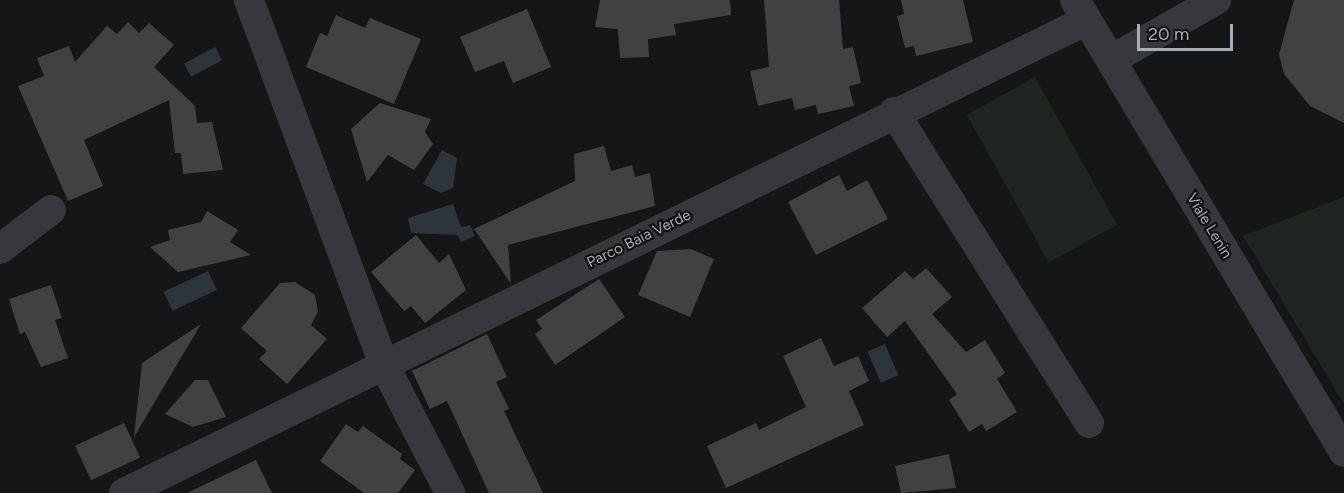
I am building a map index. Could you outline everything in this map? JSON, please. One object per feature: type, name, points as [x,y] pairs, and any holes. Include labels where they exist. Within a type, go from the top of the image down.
[{"type":"street","points":[[249,0],[384,365],[450,493]]},
{"type":"street","points":[[1111,60],[1216,0]]},
{"type":"street","name":"Parco Baia Verde","points":[[124,493],[894,112],[1081,10]]},
{"type":"street","name":"Viale Lenin","points":[[1081,10],[1344,452]]},
{"type":"street","points":[[894,112],[1089,423]]},
{"type":"street","points":[[0,249],[51,210]]},
{"type":"shaded area","points":[[215,47],[222,60],[191,77],[184,63]]},
{"type":"shaded area","points":[[1035,77],[1117,225],[1049,263],[967,115]]},
{"type":"shaded area","points":[[442,150],[457,158],[453,188],[441,193],[423,184]]},
{"type":"shaded area","points":[[1344,197],[1344,404],[1243,236]]},
{"type":"shaded area","points":[[453,204],[461,227],[470,225],[475,236],[461,242],[457,235],[411,233],[408,218]]},
{"type":"shaded area","points":[[208,271],[217,290],[172,311],[164,292]]},
{"type":"shaded area","points":[[885,344],[898,375],[881,383],[868,351]]},
{"type":"building","points":[[600,0],[730,0],[731,15],[674,24],[676,35],[648,39],[649,57],[620,58],[618,29],[595,27]]},
{"type":"building","points":[[764,0],[839,0],[843,49],[853,47],[861,83],[849,86],[854,106],[818,114],[816,105],[795,110],[792,98],[758,106],[750,71],[769,67]]},
{"type":"building","points":[[901,0],[963,0],[973,42],[916,56],[914,46],[905,48],[897,16],[904,14]]},
{"type":"building","points":[[1294,0],[1344,0],[1344,123],[1310,106],[1284,74],[1279,54]]},
{"type":"building","points":[[527,9],[551,67],[513,83],[504,61],[475,72],[460,37]]},
{"type":"building","points":[[336,15],[365,28],[370,18],[421,39],[394,104],[306,67],[320,33],[327,36]]},
{"type":"building","points":[[128,22],[139,33],[149,23],[174,45],[154,67],[195,106],[197,123],[212,122],[223,170],[183,174],[181,153],[175,153],[169,100],[84,140],[103,186],[68,201],[18,86],[44,76],[37,58],[69,46],[75,62],[107,26],[117,34]]},
{"type":"building","points":[[380,103],[431,119],[425,132],[433,144],[414,170],[388,155],[367,182],[351,129]]},
{"type":"building","points":[[604,146],[611,171],[632,165],[635,177],[650,173],[655,206],[508,245],[511,284],[474,229],[575,181],[574,154]]},
{"type":"building","points":[[839,175],[847,191],[867,180],[888,219],[816,255],[788,202]]},
{"type":"building","points":[[207,211],[238,230],[230,242],[251,255],[178,272],[150,247],[170,240],[168,230],[201,222]]},
{"type":"building","points":[[416,235],[439,263],[449,254],[466,290],[425,323],[411,306],[404,311],[371,272]]},
{"type":"building","points":[[691,249],[714,259],[690,317],[638,295],[657,251]]},
{"type":"building","points":[[926,268],[952,297],[932,314],[966,352],[985,340],[1005,373],[997,379],[1017,412],[986,431],[982,424],[969,432],[949,400],[957,394],[905,321],[887,337],[862,308],[905,271],[913,279]]},
{"type":"building","points":[[599,279],[625,317],[555,365],[535,334],[542,329],[536,320]]},
{"type":"building","points":[[295,282],[315,295],[318,312],[311,325],[327,339],[287,384],[259,359],[267,351],[241,328],[280,283]]},
{"type":"building","points":[[51,285],[62,318],[55,320],[68,358],[41,367],[25,332],[20,334],[9,299]]},
{"type":"building","points":[[201,324],[134,437],[142,363]]},
{"type":"building","points":[[487,334],[507,377],[496,382],[509,409],[504,411],[543,493],[489,493],[447,401],[430,409],[412,371]]},
{"type":"building","points":[[821,338],[834,366],[858,356],[869,381],[849,391],[864,425],[726,488],[707,446],[756,423],[759,430],[806,407],[783,356]]},
{"type":"building","points":[[195,380],[208,380],[226,417],[193,427],[165,414]]},
{"type":"building","points":[[124,423],[140,457],[91,480],[75,446]]},
{"type":"building","points":[[346,424],[358,432],[363,426],[402,454],[400,459],[415,470],[398,493],[364,493],[320,461]]},
{"type":"building","points":[[949,454],[956,488],[901,493],[895,466]]},
{"type":"building","points":[[256,460],[272,493],[187,493]]}]
